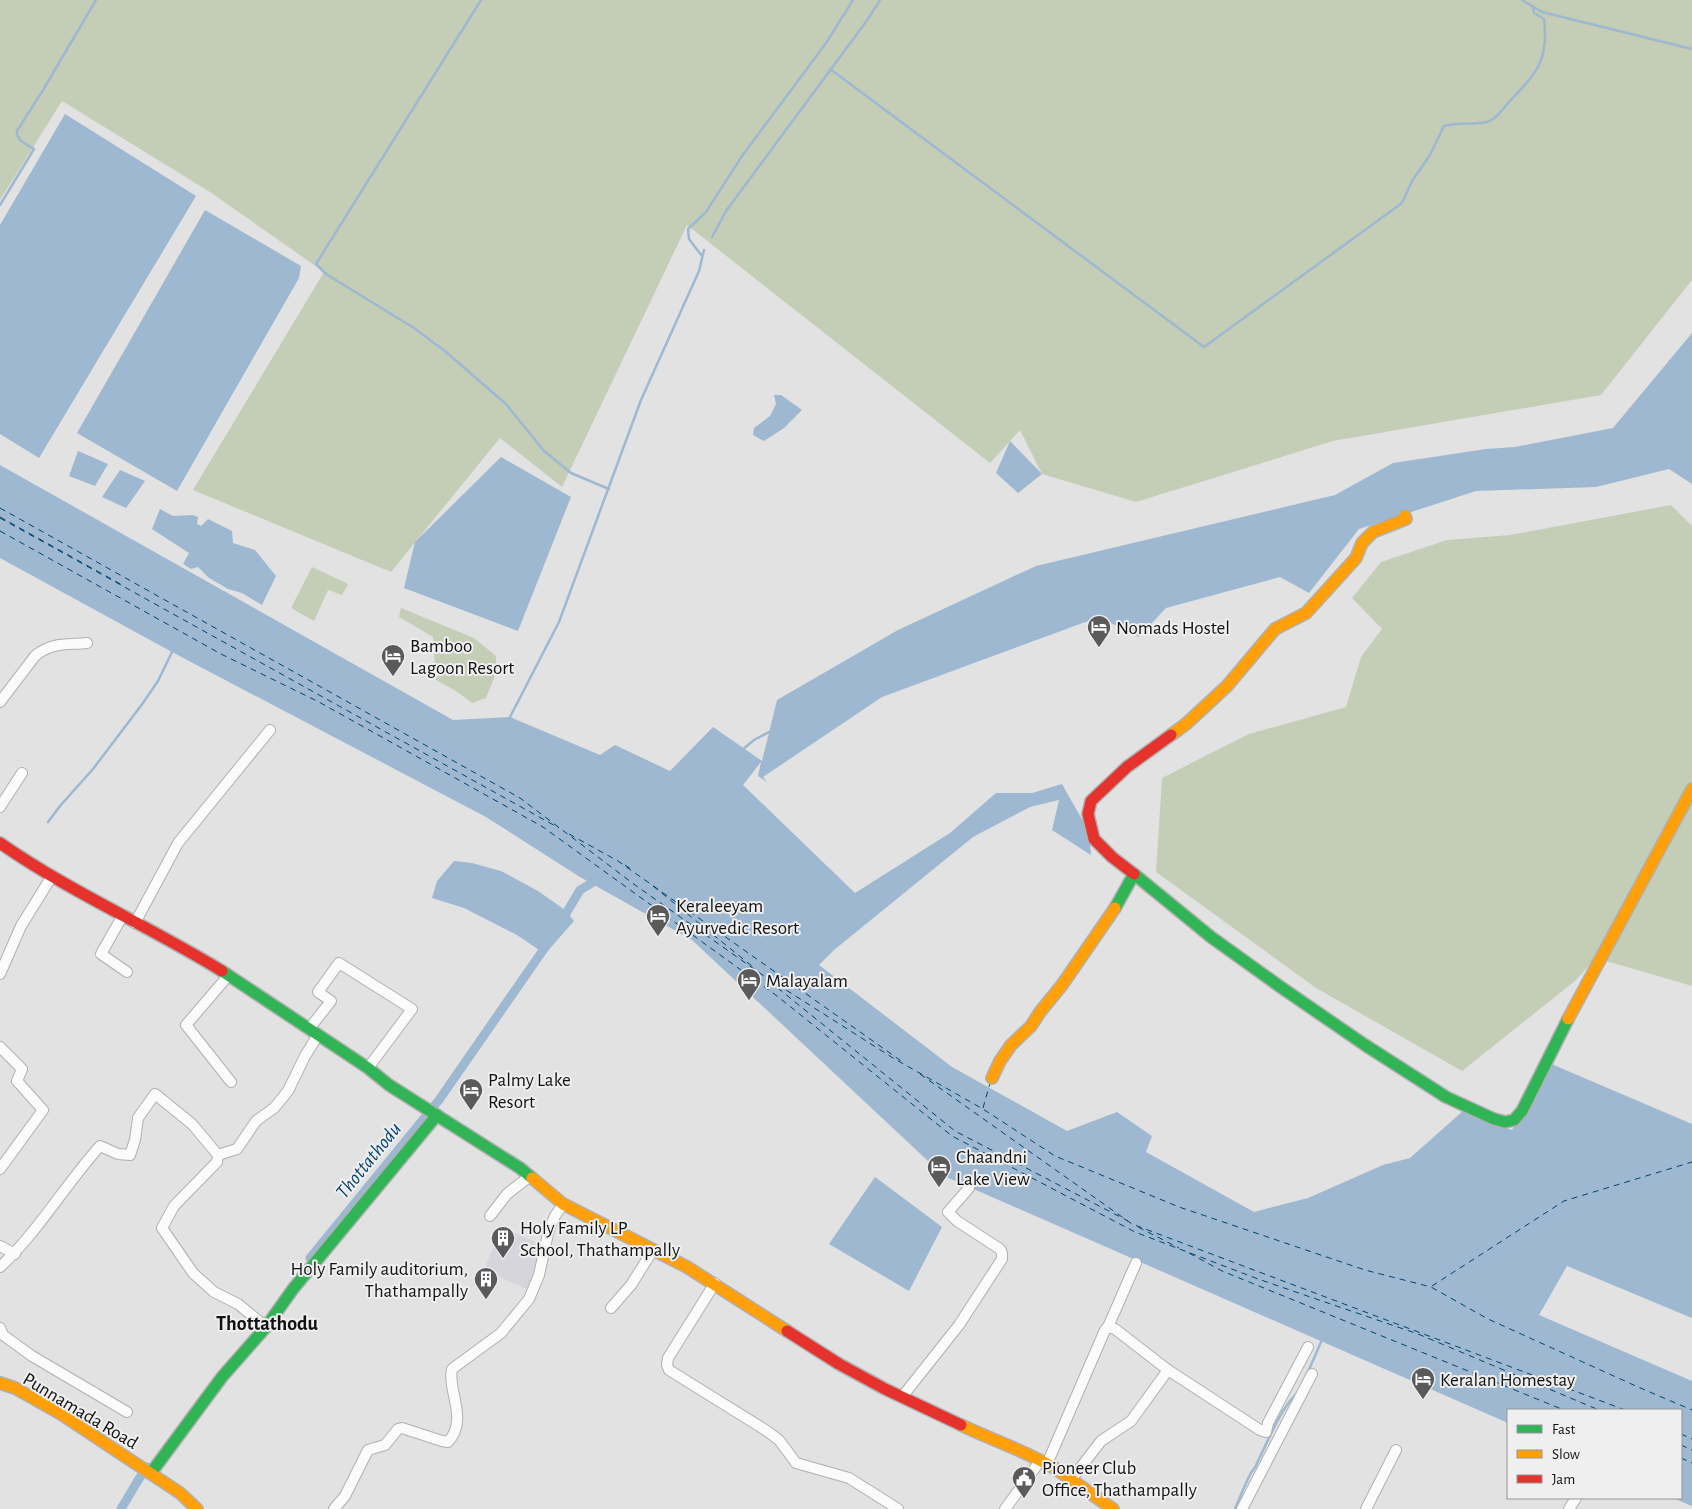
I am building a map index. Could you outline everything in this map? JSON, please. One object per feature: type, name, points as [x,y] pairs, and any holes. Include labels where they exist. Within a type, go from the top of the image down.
[{"type":"street","points":[[1405,516],[1406,518],[1373,532],[1362,543],[1356,558],[1306,613],[1275,629],[1227,686],[1186,724],[1127,767],[1091,801],[1088,814],[1094,839],[1112,857],[1211,937],[1365,1045],[1446,1097],[1494,1119],[1506,1122],[1514,1120],[1522,1111],[1582,990],[1692,788]]},
{"type":"street","points":[[0,702],[35,656],[48,646],[87,643]]},
{"type":"street","points":[[135,923],[178,843],[270,730]]},
{"type":"street","points":[[0,807],[22,773]]},
{"type":"street","points":[[0,843],[84,896],[183,948],[228,976],[368,1068],[389,1085],[530,1176],[563,1204],[688,1267],[831,1359],[902,1397],[994,1442],[1018,1450],[1043,1462],[1113,1509]]},
{"type":"street","points":[[992,1078],[1000,1061],[1011,1045],[1031,1026],[1110,918],[1134,874]]},
{"type":"street","points":[[0,974],[21,926],[52,876]]},
{"type":"street","points":[[123,915],[101,954],[127,972]]},
{"type":"street","points":[[218,1155],[237,1149],[256,1121],[274,1108],[288,1091],[314,1032],[331,1001],[318,992],[339,963],[412,1009],[368,1068]]},
{"type":"street","points":[[228,976],[186,1025],[231,1082]]},
{"type":"street","points":[[0,1047],[22,1069],[17,1081],[43,1110],[0,1170]]},
{"type":"street","points":[[0,1267],[15,1254],[100,1146],[118,1154],[130,1156],[135,1140],[138,1118],[155,1094],[192,1124],[218,1155],[217,1162],[174,1206],[162,1228],[193,1273],[214,1292],[238,1304],[263,1325]]},
{"type":"street","points":[[147,1471],[432,1112]]},
{"type":"street","points":[[490,1216],[507,1194],[530,1176]]},
{"type":"street","points":[[902,1397],[959,1325],[1002,1259],[1000,1249],[950,1216],[948,1212],[969,1188]]},
{"type":"street","points":[[334,1509],[345,1496],[368,1450],[385,1445],[398,1429],[402,1428],[442,1442],[448,1442],[452,1437],[456,1423],[457,1408],[451,1375],[452,1369],[501,1332],[529,1299],[539,1276],[549,1229],[554,1216],[563,1204]]},
{"type":"street","points":[[0,1246],[15,1254]]},
{"type":"street","points":[[611,1308],[631,1285],[653,1250]]},
{"type":"street","points":[[1006,1509],[1043,1462],[1108,1327],[1136,1263]]},
{"type":"street","points":[[714,1283],[668,1358],[667,1365],[669,1370],[767,1431],[779,1440],[796,1463],[849,1478],[898,1509]]},
{"type":"street","points":[[1108,1327],[1115,1329],[1168,1370],[1260,1430],[1266,1432],[1268,1423],[1308,1347]]},
{"type":"street","points":[[0,1328],[3,1334],[32,1356],[127,1412]]},
{"type":"street","points":[[1071,1480],[1101,1441],[1131,1421],[1168,1370]]},
{"type":"street","points":[[1242,1509],[1312,1374]]},
{"type":"street","name":"Punnamada Road","points":[[0,1383],[15,1388],[61,1414],[180,1493],[197,1509]]},
{"type":"street","points":[[1366,1509],[1396,1450]]},
{"type":"shaded area","points":[[502,1227],[547,1247],[529,1290],[484,1270]]},
{"type":"green space","points":[[0,0],[1692,0],[1692,280],[1601,395],[1333,441],[1136,502],[1042,474],[1020,430],[990,463],[687,225],[562,487],[500,438],[391,572],[193,490],[324,272],[210,192],[62,101],[0,200]]},
{"type":"green space","points":[[1671,505],[1692,526],[1692,986],[1596,958],[1575,981],[1462,1071],[1316,988],[1156,872],[1162,778],[1249,734],[1346,707],[1361,657],[1382,629],[1352,598],[1381,562],[1447,540],[1510,535]]},
{"type":"green space","points":[[312,567],[348,584],[342,595],[328,590],[314,621],[291,608]]},
{"type":"green space","points":[[401,608],[474,638],[496,656],[496,673],[486,698],[472,703],[436,680],[433,637],[399,617]]},
{"type":"water","points":[[65,114],[196,196],[39,458],[0,434],[0,225]]},
{"type":"water","points":[[205,210],[301,266],[299,278],[177,491],[77,433]]},
{"type":"water","points":[[1692,333],[1692,484],[1669,469],[1596,487],[1476,491],[1359,529],[1309,593],[1280,577],[1166,608],[1139,637],[1099,617],[882,697],[763,777],[767,782],[758,776],[761,762],[743,785],[855,893],[950,833],[996,793],[1032,793],[1062,784],[1089,832],[1091,855],[1052,830],[1059,800],[1030,807],[973,837],[834,950],[819,965],[952,1067],[1067,1131],[1117,1112],[1152,1136],[1146,1152],[1254,1212],[1308,1198],[1383,1165],[1410,1158],[1463,1111],[1512,1130],[1549,1063],[1692,1124],[1692,1318],[1567,1266],[1539,1315],[1692,1381],[1692,1506],[1675,1499],[1682,1499],[1682,1409],[1507,1409],[1507,1423],[944,1176],[692,940],[580,877],[486,817],[172,652],[0,558],[0,465],[453,720],[510,717],[600,755],[615,745],[670,771],[713,727],[762,761],[777,700],[898,630],[1036,566],[1335,495],[1393,463],[1486,449],[1515,447],[1613,428]]},
{"type":"water","points":[[774,395],[781,395],[802,410],[784,428],[764,441],[753,435],[754,428],[770,416],[776,404]]},
{"type":"water","points":[[1010,441],[1042,474],[1018,493],[996,473]]},
{"type":"water","points":[[78,451],[108,464],[95,486],[69,476]]},
{"type":"water","points":[[501,457],[571,497],[518,631],[404,588],[415,542]]},
{"type":"water","points":[[120,470],[145,481],[126,508],[102,497]]},
{"type":"water","points":[[160,509],[173,516],[193,515],[198,517],[197,524],[201,526],[208,519],[232,531],[233,543],[255,550],[276,576],[262,605],[242,593],[228,589],[209,578],[198,567],[191,569],[183,564],[189,553],[152,529]]},
{"type":"water","points":[[454,861],[472,863],[501,871],[538,891],[565,910],[574,921],[545,954],[517,935],[464,908],[432,898],[437,881]]},
{"type":"water","points":[[875,1177],[942,1227],[909,1291],[829,1244]]},
{"type":"waterway","points":[[0,205],[34,149],[21,141],[17,131],[96,0]]},
{"type":"waterway","points":[[481,0],[316,264],[326,274],[414,328],[446,352],[506,404],[544,451],[571,473],[609,489]]},
{"type":"waterway","points":[[702,256],[689,239],[688,229],[706,212],[742,156],[826,43],[853,0]]},
{"type":"waterway","points":[[712,237],[726,211],[868,19],[880,0]]},
{"type":"waterway","points":[[1522,0],[1542,12],[1692,49]]},
{"type":"waterway","points":[[830,69],[1204,347],[1402,203],[1412,181],[1430,155],[1444,126],[1487,122],[1500,113],[1534,73],[1543,56],[1545,45],[1544,19],[1534,13],[1533,7]]},
{"type":"waterway","points":[[509,719],[559,622],[641,400],[699,271],[704,250]]},
{"type":"waterway","points":[[48,822],[93,769],[143,703],[158,681],[172,652]]},
{"type":"waterway","points":[[742,750],[754,740],[771,731]]},
{"type":"waterway","name":"Thottathodu","points":[[561,922],[580,890],[602,877]]},
{"type":"waterway","name":"Thottathodu","points":[[310,1258],[439,1100],[548,943]]},
{"type":"waterway","points":[[1308,1372],[1321,1342]]},
{"type":"waterway","points":[[1235,1509],[1280,1416],[1298,1393]]},
{"type":"waterway","name":"Thottathodu","points":[[121,1509],[147,1467]]},
{"type":"ferry route","points":[[0,508],[520,798],[635,885],[764,976],[893,1058],[983,1109],[1055,1156],[1179,1207],[1365,1270],[1431,1287],[1488,1319],[1692,1410]]},
{"type":"ferry route","points":[[0,517],[124,586]]},
{"type":"ferry route","points":[[0,518],[559,828]]},
{"type":"ferry route","points":[[0,531],[221,654],[319,702],[543,827],[777,996],[952,1136],[1135,1232],[1258,1279],[1418,1334],[1597,1409]]},
{"type":"ferry route","points":[[569,834],[618,861],[904,1063]]},
{"type":"ferry route","points":[[625,865],[634,871]]},
{"type":"ferry route","points":[[653,886],[753,967]]},
{"type":"ferry route","points":[[769,981],[955,1131],[1128,1221]]},
{"type":"ferry route","points":[[920,1074],[1132,1224],[1622,1409]]},
{"type":"ferry route","points":[[983,1108],[990,1083]]},
{"type":"ferry route","points":[[1432,1286],[1564,1201],[1692,1162]]},
{"type":"ferry route","points":[[1138,1227],[1179,1248]]},
{"type":"ferry route","points":[[1189,1253],[1222,1271],[1562,1409]]},
{"type":"ferry route","points":[[1682,1434],[1692,1439]]},
{"type":"ferry route","points":[[1682,1445],[1692,1450]]},
{"type":"ferry route","points":[[1682,1458],[1692,1463]]},
{"type":"traffic: fast","points":[[1115,908],[1134,874],[1211,937],[1365,1045],[1446,1097],[1494,1119],[1505,1122],[1514,1120],[1522,1111],[1568,1019]]},
{"type":"traffic: fast","points":[[222,971],[368,1068],[389,1085],[520,1168],[532,1178]]},
{"type":"traffic: fast","points":[[151,1473],[222,1377],[266,1327],[293,1289],[437,1115]]},
{"type":"traffic: slow","points":[[1171,735],[1186,724],[1227,686],[1275,629],[1306,613],[1356,558],[1362,543],[1373,532],[1406,519],[1405,516]]},
{"type":"traffic: slow","points":[[1568,1019],[1692,789]]},
{"type":"traffic: slow","points":[[992,1078],[1000,1061],[1011,1045],[1031,1026],[1115,908]]},
{"type":"traffic: slow","points":[[532,1178],[563,1204],[687,1267],[787,1331]]},
{"type":"traffic: slow","points":[[0,1383],[15,1388],[61,1414],[180,1493],[197,1509]]},
{"type":"traffic: slow","points":[[961,1425],[1021,1451],[1056,1469],[1113,1509]]},
{"type":"traffic: jam","points":[[1134,874],[1112,857],[1094,839],[1088,814],[1091,801],[1127,767],[1171,735]]},
{"type":"traffic: jam","points":[[0,843],[54,877],[222,971]]},
{"type":"traffic: jam","points":[[787,1331],[839,1364],[885,1389],[961,1425]]},
{"type":"place","name":"Nomads Hostel","points":[[1099,648]]},
{"type":"place","name":"Bamboo Lagoon Resort","points":[[393,677]]},
{"type":"place","name":"Keraleeyam Ayurvedic Resort","points":[[658,937]]},
{"type":"place","name":"Malayalam","points":[[749,1001]]},
{"type":"place","name":"Palmy Lake Resort","points":[[471,1111]]},
{"type":"place","name":"Chaandni Lake View","points":[[939,1188]]},
{"type":"place","name":"Holy Family LP School, Thathampally","points":[[503,1259]]},
{"type":"place","name":"Holy Family auditorium, Thathampally","points":[[486,1300]]},
{"type":"place","name":"Keralan Homestay","points":[[1423,1400]]},
{"type":"place","name":"Pioneer Club Office, Thathampally","points":[[1024,1499]]},
{"type":"district","name":"Thottathodu","points":[[267,1323]]}]
